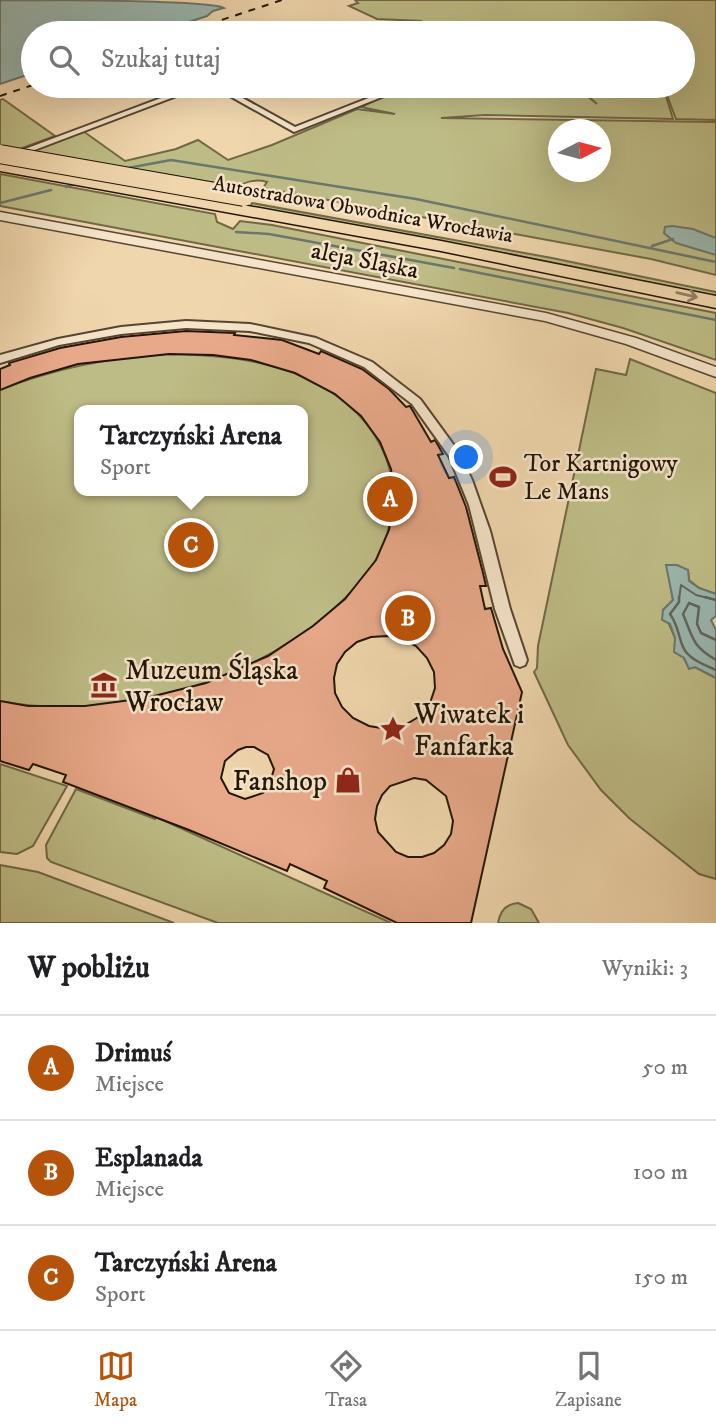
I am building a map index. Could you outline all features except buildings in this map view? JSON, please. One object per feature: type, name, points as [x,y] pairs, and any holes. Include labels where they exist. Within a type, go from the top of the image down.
[{"type":"highway","name":"Autostradowa Obwodnica Wrocławia","points":[[0,154],[716,302]]},
{"type":"highway","name":"Autostradowa Obwodnica Wrocławia","points":[[0,166],[442,232],[716,287]]},
{"type":"street","points":[[0,160],[167,98]]},
{"type":"street","points":[[237,98],[294,130],[375,98]]},
{"type":"street","name":"aleja Śląska","points":[[0,216],[546,317],[644,345],[716,372]]},
{"type":"street","points":[[0,359],[91,333],[139,326],[191,323],[245,327],[286,335],[335,349],[373,367],[417,401],[453,452],[478,510],[504,614],[520,660]]},
{"type":"shaded area","points":[[355,0],[716,0],[716,120],[676,119],[668,98],[695,98],[695,21],[377,19],[349,6],[358,3]]},
{"type":"shaded area","points":[[380,98],[590,98],[597,104],[590,98],[667,98],[673,119],[485,115],[441,118],[548,120],[548,182],[611,182],[611,120],[716,122],[716,275],[651,259],[263,188],[267,182],[263,181],[252,181],[238,187],[30,151],[83,131],[125,161],[176,149],[198,140],[228,160],[272,145],[357,109],[395,114],[361,107]]},
{"type":"shaded area","points":[[3,99],[55,136],[0,156],[0,100]]},
{"type":"shaded area","points":[[0,174],[215,214],[217,222],[233,229],[240,221],[272,225],[716,313],[716,360],[623,328],[568,313],[0,206]]},
{"type":"shaded area","points":[[252,203],[552,258],[716,292],[716,296],[509,254],[250,207]]},
{"type":"shaded area","points":[[169,354],[233,358],[294,373],[322,387],[347,404],[366,424],[381,447],[390,472],[393,499],[389,528],[377,558],[349,595],[294,639],[257,661],[216,679],[130,702],[42,706],[0,701],[0,390],[62,370],[104,361]]},
{"type":"shaded area","points":[[630,359],[716,393],[716,594],[699,588],[689,580],[688,570],[667,565],[673,600],[663,610],[675,638],[675,652],[684,658],[689,668],[695,667],[716,678],[716,879],[699,874],[629,818],[601,790],[568,745],[534,672],[537,668],[538,646],[596,369],[626,375]]},
{"type":"shaded area","points":[[0,764],[67,786],[33,846],[17,854],[0,852]]},
{"type":"shaded area","points":[[76,789],[155,819],[156,817],[391,923],[218,923],[51,862],[47,858],[46,845]]},
{"type":"shaded area","points":[[0,865],[38,872],[174,923],[0,923]]},
{"type":"shaded area","points":[[518,903],[531,909],[539,923],[498,923],[504,909]]},
{"type":"water","points":[[0,0],[187,3],[224,8],[192,21],[21,21],[21,77],[0,84]]},
{"type":"water","points":[[665,227],[693,229],[716,238],[716,255],[676,243],[664,233]]},
{"type":"water","points":[[666,565],[677,565],[688,570],[689,581],[716,594],[716,616],[711,620],[716,630],[716,678],[695,667],[689,669],[684,658],[674,652],[675,638],[670,624],[662,620],[663,610],[673,600]]},
{"type":"waterway","points":[[128,168],[171,160],[416,199],[716,262]]},
{"type":"waterway","points":[[66,187],[77,183]]},
{"type":"waterway","points":[[0,203],[51,190]]},
{"type":"waterway","points":[[236,232],[269,234],[454,268]]},
{"type":"waterway","points":[[652,246],[673,239]]},
{"type":"waterway","points":[[460,269],[716,320]]},
{"type":"railway","points":[[218,21],[282,0]]},
{"type":"railway","points":[[0,96],[21,89]]},
{"type":"place","name":"Tor Kartnigowy Le Mans","points":[[503,477]]},
{"type":"place","name":"Drimuś","points":[[390,499]]},
{"type":"place","name":"Tarczyński Arena","points":[[191,545]]},
{"type":"place","name":"Esplanada","points":[[408,618]]},
{"type":"place","name":"Muzeum Śląska Wrocław","points":[[104,685]]},
{"type":"place","name":"Wiwatek i Fanfarka","points":[[393,729]]},
{"type":"place","name":"Fanshop","points":[[348,780]]}]
